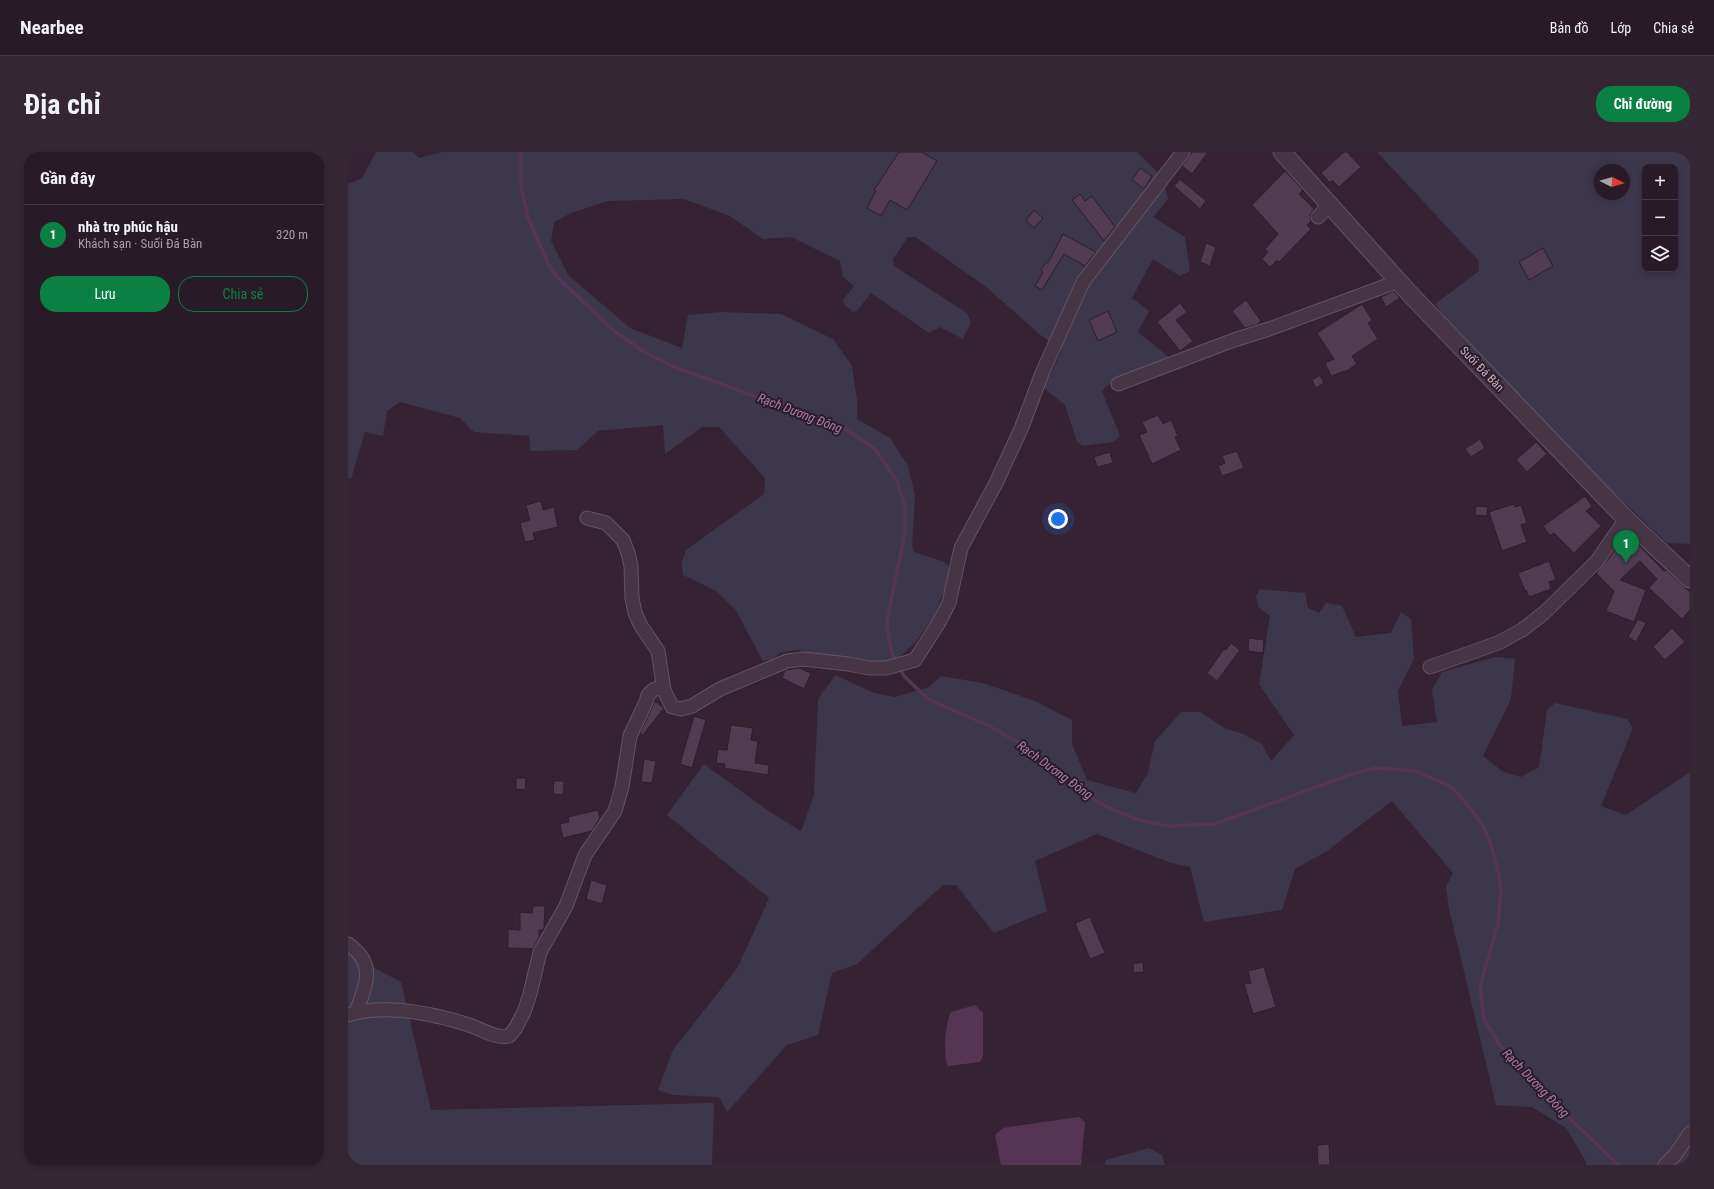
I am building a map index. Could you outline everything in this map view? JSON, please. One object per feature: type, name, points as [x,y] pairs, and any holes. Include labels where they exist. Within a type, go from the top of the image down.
[{"type":"street","points":[[587,518],[606,523],[623,540],[631,566],[632,598],[635,613],[641,626],[658,651],[664,690],[672,707],[681,709],[692,706],[720,689],[787,661],[804,659],[869,668],[886,668],[915,660],[938,624],[949,603],[961,548],[993,488],[1018,436],[1043,371],[1083,282],[1184,152]]},
{"type":"street","name":"Suối Đá Bàn","points":[[1282,152],[1324,211],[1399,281],[1626,520],[1690,579]]},
{"type":"street","points":[[1118,384],[1234,340],[1269,329],[1399,281]]},
{"type":"street","points":[[1430,667],[1498,643],[1522,630],[1544,612],[1597,561],[1626,520]]},
{"type":"street","points":[[352,1014],[374,1011],[416,1012],[463,1023],[498,1036],[509,1036],[515,1029],[524,1012],[540,952],[566,906],[585,856],[615,811],[622,787],[630,736],[648,695],[653,690],[658,688],[664,690]]},
{"type":"street","points":[[348,944],[363,956],[367,968],[367,983],[352,1014]]},
{"type":"street","points":[[1665,1165],[1675,1155],[1690,1133]]},
{"type":"shaded area","points":[[376,152],[413,152],[419,158],[442,152],[1137,152],[1163,178],[1168,199],[1153,217],[1185,237],[1190,271],[1180,276],[1153,259],[1132,298],[1149,311],[1138,332],[1171,359],[1125,375],[1109,384],[1102,391],[1120,436],[1113,442],[1083,446],[1077,442],[1065,405],[1044,388],[1062,350],[1039,334],[985,286],[915,237],[908,237],[893,259],[894,266],[967,313],[971,322],[963,339],[940,327],[929,333],[871,293],[857,311],[853,312],[845,305],[843,300],[854,286],[843,277],[840,261],[791,237],[763,239],[730,216],[684,199],[608,201],[571,213],[554,222],[551,241],[568,275],[630,328],[682,348],[688,315],[721,312],[781,314],[833,339],[852,366],[857,400],[857,419],[890,438],[908,466],[915,496],[912,546],[914,552],[944,562],[950,568],[945,588],[934,616],[915,643],[899,657],[884,663],[796,650],[780,653],[772,659],[763,661],[735,609],[716,591],[683,575],[682,561],[686,550],[764,494],[765,478],[719,427],[702,427],[665,454],[663,425],[598,431],[577,450],[530,451],[529,436],[474,432],[460,418],[400,402],[387,411],[383,436],[365,432],[351,479],[348,478],[348,184],[362,178]]},
{"type":"shaded area","points":[[1377,152],[1690,152],[1690,544],[1667,543],[1581,462],[1445,318],[1435,304],[1479,271],[1478,260]]},
{"type":"shaded area","points":[[1260,589],[1305,593],[1308,608],[1319,613],[1326,603],[1342,606],[1356,637],[1391,633],[1401,612],[1411,619],[1414,659],[1398,691],[1402,726],[1437,722],[1432,690],[1442,672],[1495,657],[1515,659],[1511,699],[1483,756],[1502,771],[1521,777],[1539,767],[1547,710],[1555,703],[1627,719],[1633,728],[1601,806],[1626,815],[1690,772],[1690,1165],[1586,1165],[1586,1162],[1566,1128],[1532,1107],[1496,1105],[1449,909],[1446,887],[1453,873],[1392,801],[1327,851],[1295,869],[1282,910],[1204,922],[1190,867],[1171,863],[1097,834],[1035,861],[1047,911],[994,933],[956,885],[943,885],[857,964],[832,973],[818,1035],[787,1045],[727,1112],[719,1097],[673,1095],[658,1090],[673,1050],[738,967],[769,898],[667,815],[704,764],[767,810],[801,831],[814,795],[818,699],[835,675],[874,693],[895,697],[929,687],[941,676],[983,683],[1035,701],[1072,720],[1072,744],[1087,780],[1136,793],[1148,773],[1155,741],[1181,712],[1200,712],[1226,729],[1241,733],[1262,744],[1271,761],[1294,735],[1259,684],[1270,616],[1258,607],[1256,596]]},
{"type":"shaded area","points":[[348,954],[401,982],[431,1110],[714,1103],[712,1165],[348,1165]]},
{"type":"shaded area","points":[[975,1005],[983,1013],[983,1056],[980,1062],[948,1066],[946,1061],[945,1039],[947,1024],[951,1012]]},
{"type":"shaded area","points":[[1079,1117],[1085,1122],[1081,1165],[1001,1165],[995,1135],[1003,1128]]},
{"type":"shaded area","points":[[1149,1148],[1162,1155],[1165,1165],[1104,1165],[1106,1160]]},
{"type":"building","points":[[899,152],[922,152],[937,161],[907,210],[890,200],[881,216],[867,208],[876,191],[874,190]]},
{"type":"building","points":[[1192,152],[1208,152],[1192,174],[1182,166]]},
{"type":"building","points":[[1344,152],[1347,152],[1361,167],[1339,187],[1332,180],[1330,183],[1321,173]]},
{"type":"building","points":[[1140,168],[1152,176],[1144,189],[1132,180]]},
{"type":"building","points":[[1285,171],[1303,190],[1299,194],[1314,209],[1310,215],[1311,221],[1307,225],[1311,229],[1279,262],[1277,260],[1270,267],[1262,259],[1268,252],[1265,249],[1278,234],[1252,205]]},
{"type":"building","points":[[1180,179],[1206,201],[1200,209],[1174,186]]},
{"type":"building","points":[[1080,194],[1085,201],[1092,196],[1115,227],[1104,241],[1072,200]]},
{"type":"building","points":[[1034,210],[1043,218],[1034,228],[1026,220]]},
{"type":"building","points":[[1063,234],[1096,252],[1085,266],[1064,254],[1042,290],[1035,286],[1043,272],[1041,270],[1046,262],[1048,263]]},
{"type":"building","points":[[1206,243],[1216,247],[1210,266],[1200,262]]},
{"type":"building","points":[[1543,248],[1553,266],[1529,280],[1519,262]]},
{"type":"building","points":[[1394,291],[1400,298],[1386,307],[1381,297]]},
{"type":"building","points":[[1246,300],[1261,321],[1256,325],[1245,328],[1232,311]]},
{"type":"building","points":[[1180,303],[1187,312],[1176,320],[1193,341],[1180,351],[1157,322]]},
{"type":"building","points":[[1362,304],[1372,320],[1368,323],[1378,339],[1352,356],[1357,364],[1348,370],[1331,376],[1325,363],[1334,359],[1317,333]]},
{"type":"building","points":[[1108,311],[1117,332],[1098,341],[1089,320]]},
{"type":"building","points":[[1320,375],[1324,383],[1316,388],[1312,380]]},
{"type":"building","points":[[1158,415],[1163,424],[1171,420],[1178,436],[1175,437],[1181,450],[1152,464],[1139,435],[1147,432],[1142,422]]},
{"type":"building","points":[[1480,439],[1485,448],[1471,457],[1465,449]]},
{"type":"building","points":[[1536,442],[1547,454],[1527,472],[1516,460]]},
{"type":"building","points":[[1237,451],[1244,468],[1222,476],[1218,466],[1225,463],[1222,456]]},
{"type":"building","points":[[1110,452],[1113,463],[1097,467],[1094,457]]},
{"type":"building","points":[[1585,496],[1592,506],[1586,511],[1601,526],[1574,553],[1554,533],[1550,536],[1543,526]]},
{"type":"building","points":[[541,501],[543,510],[554,507],[558,527],[533,533],[535,540],[525,542],[520,523],[530,520],[526,505]]},
{"type":"building","points":[[1514,504],[1515,507],[1521,505],[1527,523],[1521,525],[1527,542],[1502,551],[1489,512]]},
{"type":"building","points":[[1476,506],[1488,507],[1487,516],[1475,515]]},
{"type":"building","points":[[1629,535],[1664,571],[1666,570],[1690,592],[1690,610],[1682,619],[1649,588],[1657,579],[1640,561],[1620,580],[1646,590],[1634,622],[1606,611],[1614,591],[1596,573],[1610,557],[1616,547]]},
{"type":"building","points":[[1549,561],[1556,580],[1549,582],[1551,589],[1529,597],[1518,573]]},
{"type":"building","points":[[1638,619],[1646,623],[1636,642],[1628,637]]},
{"type":"building","points":[[1672,628],[1685,642],[1665,660],[1653,647]]},
{"type":"building","points":[[1249,638],[1264,640],[1263,653],[1248,651]]},
{"type":"building","points":[[1231,643],[1240,650],[1217,681],[1207,673],[1224,649],[1226,650]]},
{"type":"building","points":[[799,668],[811,673],[804,689],[782,678],[785,670]]},
{"type":"building","points":[[655,701],[664,708],[643,735],[640,733]]},
{"type":"building","points":[[694,716],[706,720],[692,768],[680,764]]},
{"type":"building","points":[[731,725],[753,728],[751,740],[758,741],[755,763],[769,765],[768,775],[724,768],[725,764],[716,763],[718,749],[727,750]]},
{"type":"building","points":[[644,759],[656,761],[652,783],[641,782]]},
{"type":"building","points":[[516,778],[526,778],[525,790],[516,789]]},
{"type":"building","points":[[554,781],[564,781],[563,795],[553,794]]},
{"type":"building","points":[[598,810],[600,818],[592,831],[563,838],[560,824],[569,822],[568,817]]},
{"type":"building","points":[[591,880],[607,885],[602,904],[586,899]]},
{"type":"building","points":[[533,906],[545,906],[544,928],[543,930],[539,930],[539,937],[533,949],[508,948],[508,929],[520,930],[520,912],[532,913]]},
{"type":"building","points":[[1090,917],[1105,953],[1090,959],[1075,923]]},
{"type":"building","points":[[1143,962],[1144,972],[1134,973],[1133,964]]},
{"type":"building","points":[[1264,967],[1276,1007],[1253,1014],[1244,984],[1251,983],[1248,971]]},
{"type":"building","points":[[1329,1144],[1330,1165],[1318,1165],[1317,1145]]},
{"type":"waterway","name":"Rạch Dương Đông","points":[[521,152],[521,186],[528,218],[548,263],[557,277],[615,332],[643,351],[674,367],[844,428],[875,449],[897,481],[905,507],[905,534],[888,615],[887,628],[892,654],[904,676],[928,699],[987,725],[1026,746],[1081,791],[1107,807],[1136,819],[1167,826],[1215,824],[1349,775],[1375,768],[1416,771],[1451,787],[1463,799],[1483,826],[1490,842],[1499,874],[1501,891],[1498,924],[1480,986],[1484,1019],[1499,1044],[1521,1071],[1618,1165]]},
{"type":"place","name":"nhà trọ phúc hậu","points":[[1626,563]]}]
